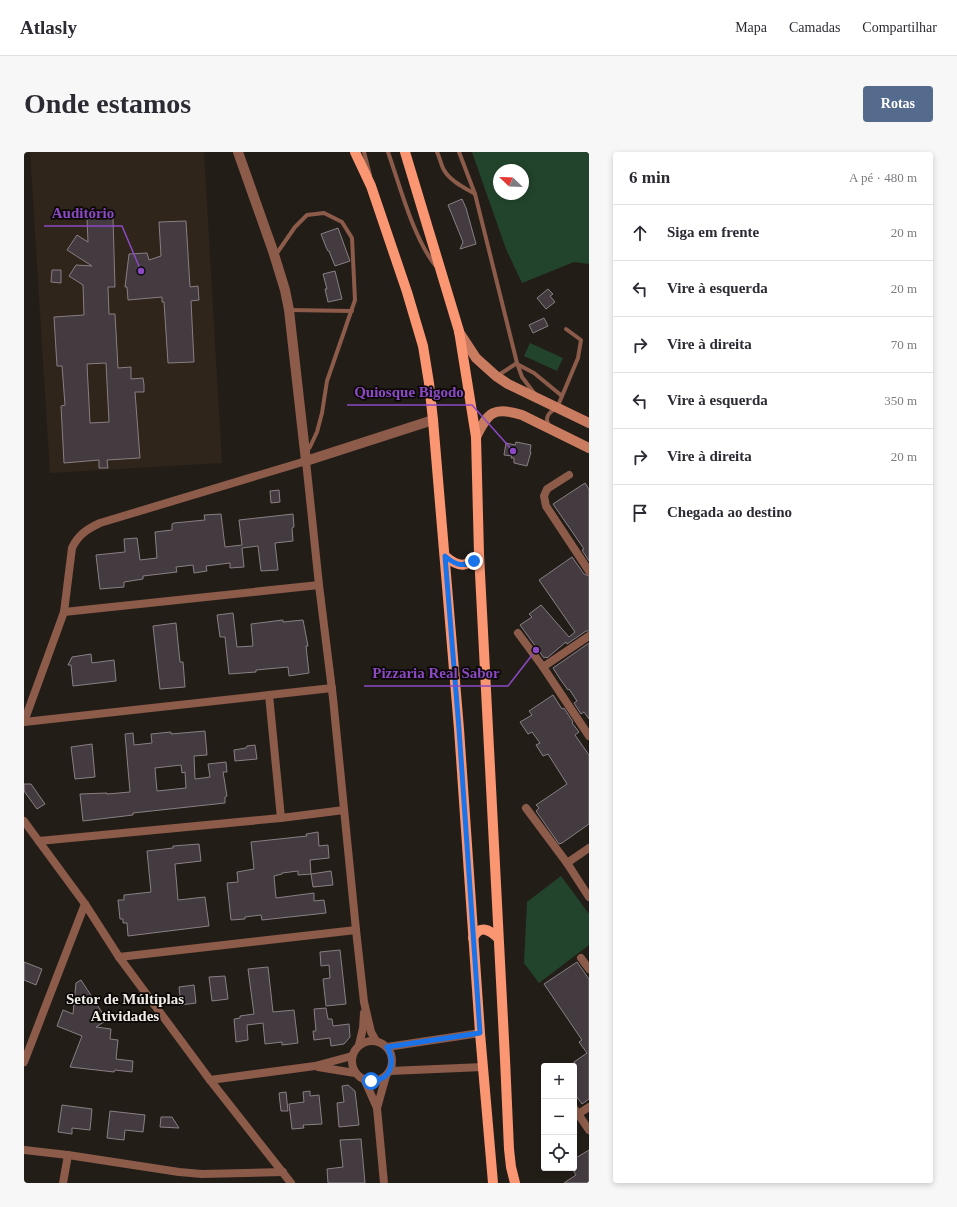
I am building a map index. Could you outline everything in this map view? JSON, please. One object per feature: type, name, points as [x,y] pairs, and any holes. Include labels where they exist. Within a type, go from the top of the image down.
[{"type":"main road","points":[[354,152],[371,186],[407,292],[422,346],[429,383],[459,729],[480,1033],[493,1183]]},
{"type":"main road","points":[[405,152],[458,331],[476,437],[479,554],[509,1149],[515,1183]]},
{"type":"main road","points":[[458,331],[476,358],[496,376],[508,384],[589,423]]},
{"type":"main road","points":[[476,437],[482,424],[488,416],[495,411],[503,410],[522,415],[589,448]]},
{"type":"main road","points":[[445,556],[453,563],[464,565],[474,561],[479,554]]},
{"type":"main road","points":[[473,938],[479,931],[484,930],[488,930],[498,938]]},
{"type":"street","points":[[238,152],[275,257],[285,290],[289,310],[319,585],[332,688],[364,1002],[371,1032],[376,1041]]},
{"type":"street","points":[[332,688],[24,722],[64,612],[72,548],[74,542],[80,534],[100,523],[306,457],[433,420]]},
{"type":"street","points":[[569,475],[547,489],[544,496],[546,506],[589,570]]},
{"type":"street","points":[[64,612],[319,585]]},
{"type":"street","points":[[518,633],[543,667],[589,736]]},
{"type":"street","points":[[543,667],[589,636]]},
{"type":"street","points":[[269,695],[281,818]]},
{"type":"street","points":[[526,808],[567,863],[589,897]]},
{"type":"street","points":[[39,841],[281,818],[344,810]]},
{"type":"street","points":[[24,822],[85,904],[119,957],[210,1080],[291,1183]]},
{"type":"street","points":[[567,863],[589,848]]},
{"type":"street","points":[[24,1062],[85,904]]},
{"type":"street","points":[[119,957],[356,930]]},
{"type":"street","points":[[581,958],[589,969]]},
{"type":"street","points":[[359,1045],[364,1002]]},
{"type":"street","points":[[387,1047],[480,1033]]},
{"type":"street","points":[[355,1074],[351,1062],[354,1050],[359,1045],[367,1041],[376,1041],[387,1047],[391,1054],[392,1063],[377,1108]]},
{"type":"street","points":[[210,1080],[315,1066],[352,1056]]},
{"type":"street","points":[[315,1066],[355,1074],[365,1081],[376,1081],[388,1073],[483,1067]]},
{"type":"street","points":[[365,1081],[377,1108],[384,1183]]},
{"type":"street","points":[[577,1111],[589,1107]]},
{"type":"street","points":[[577,1112],[589,1130]]},
{"type":"street","points":[[24,1150],[202,1174],[283,1172]]},
{"type":"street","points":[[63,1183],[68,1155]]},
{"type":"lane","points":[[364,152],[369,169],[371,186]]},
{"type":"lane","points":[[388,152],[413,224],[426,251],[441,271]]},
{"type":"lane","points":[[437,152],[447,174],[475,194]]},
{"type":"lane","points":[[459,152],[475,194],[517,363],[522,377],[539,399]]},
{"type":"lane","points":[[275,257],[295,227],[307,215],[324,213],[342,222],[352,238],[355,300],[327,381],[322,413],[317,432],[306,457]]},
{"type":"lane","points":[[289,310],[352,311]]},
{"type":"lane","points":[[552,430],[546,420],[550,412],[557,408],[578,358],[581,340],[566,329]]},
{"type":"lane","points":[[496,376],[517,363]]},
{"type":"lane","points":[[517,363],[534,373],[562,396]]},
{"type":"shaded area","points":[[30,152],[204,152],[222,463],[50,473]]},
{"type":"green space","points":[[472,152],[589,152],[589,264],[574,262],[522,283],[506,249]]},
{"type":"green space","points":[[530,343],[563,358],[557,371],[524,356]]},
{"type":"green space","points":[[561,876],[589,914],[589,945],[539,983],[524,963],[527,902]]},
{"type":"building","points":[[462,199],[476,244],[460,249],[463,242],[448,205]]},
{"type":"building","points":[[87,218],[113,218],[115,287],[108,287],[109,314],[115,314],[118,368],[131,367],[131,379],[143,378],[144,385],[144,392],[135,392],[140,458],[107,460],[108,468],[99,468],[99,460],[64,463],[61,406],[65,405],[62,366],[57,366],[54,317],[84,315],[83,285],[69,276],[76,265],[92,266],[67,250],[77,235],[88,242]],"holes":[[[106,363],[109,422],[90,423],[87,364]]]},
{"type":"building","points":[[186,221],[190,287],[198,286],[199,300],[191,301],[194,362],[168,363],[164,302],[162,302],[162,297],[128,300],[127,287],[125,287],[129,254],[147,253],[149,260],[161,256],[159,222]]},
{"type":"building","points":[[338,228],[350,261],[335,266],[321,234]]},
{"type":"building","points":[[52,270],[61,270],[61,283],[51,282]]},
{"type":"building","points":[[335,271],[342,299],[328,302],[325,289],[327,289],[323,274]]},
{"type":"building","points":[[548,289],[553,294],[550,296],[555,302],[546,309],[537,298]]},
{"type":"building","points":[[544,318],[548,326],[533,333],[529,325]]},
{"type":"building","points":[[516,442],[531,445],[531,452],[527,466],[514,463],[514,458],[511,458],[512,456],[504,455],[506,443],[515,445]]},
{"type":"building","points":[[585,483],[589,489],[589,561],[582,550],[584,549],[553,504]]},
{"type":"building","points":[[279,490],[280,502],[271,503],[270,491]]},
{"type":"building","points":[[221,514],[225,547],[242,545],[239,520],[293,514],[293,541],[275,543],[278,570],[261,571],[258,546],[242,548],[244,567],[230,568],[230,563],[206,566],[207,571],[194,573],[193,565],[176,567],[177,572],[143,576],[143,579],[124,582],[124,587],[100,589],[96,555],[125,552],[124,539],[137,538],[140,560],[157,558],[155,532],[172,530],[172,524],[174,523],[205,520],[204,515]]},
{"type":"building","points":[[572,557],[584,574],[589,576],[589,631],[586,631],[567,644],[566,642],[547,658],[544,658],[520,625],[532,617],[529,614],[541,605],[569,637],[575,632],[539,580]]},
{"type":"building","points":[[233,613],[237,647],[253,646],[251,624],[283,620],[283,622],[303,620],[308,646],[306,646],[309,673],[289,676],[288,667],[229,674],[225,637],[220,637],[217,615]]},
{"type":"building","points":[[176,623],[180,662],[183,662],[185,687],[160,689],[153,626]]},
{"type":"building","points":[[589,643],[589,719],[584,712],[581,714],[574,703],[577,701],[553,668]]},
{"type":"building","points":[[91,654],[92,663],[114,660],[116,681],[73,686],[71,665],[68,665],[72,657]]},
{"type":"building","points":[[553,695],[562,709],[564,708],[579,732],[575,735],[589,755],[589,824],[559,844],[536,811],[539,808],[536,805],[567,784],[548,754],[543,756],[536,745],[540,743],[532,732],[528,734],[520,722],[532,715],[529,711]]},
{"type":"building","points":[[205,731],[207,755],[194,756],[195,779],[210,777],[208,764],[226,762],[227,772],[223,772],[227,796],[225,797],[225,803],[133,813],[133,815],[83,821],[80,794],[130,792],[125,734],[133,733],[134,745],[152,743],[151,734],[171,732],[171,734]],"holes":[[[181,765],[182,773],[185,772],[186,788],[157,791],[155,768]]]},
{"type":"building","points":[[92,744],[95,777],[75,779],[71,747]]},
{"type":"building","points":[[255,745],[257,759],[235,761],[234,750]]},
{"type":"building","points":[[24,784],[31,784],[45,804],[37,809],[24,791]]},
{"type":"building","points":[[318,832],[319,846],[328,845],[329,858],[310,860],[311,874],[298,875],[298,871],[282,873],[274,876],[276,898],[314,893],[314,901],[324,900],[326,913],[262,920],[261,915],[245,917],[245,919],[231,920],[227,883],[238,882],[237,872],[254,869],[251,842],[307,836],[306,834]]},
{"type":"building","points":[[199,844],[201,861],[175,864],[178,900],[205,897],[209,926],[128,936],[127,923],[123,923],[123,919],[120,919],[118,900],[124,900],[124,895],[151,892],[147,851],[173,848],[173,846]]},
{"type":"building","points":[[331,871],[333,885],[313,887],[311,874]]},
{"type":"building","points":[[340,950],[346,1004],[326,1006],[323,979],[330,978],[329,965],[321,966],[320,952]]},
{"type":"building","points":[[24,962],[42,969],[36,985],[24,980]]},
{"type":"building","points":[[577,962],[589,979],[589,1099],[582,1104],[577,1097],[577,1063],[574,1062],[587,1053],[579,1042],[582,1040],[544,984]]},
{"type":"building","points":[[268,967],[273,1012],[294,1010],[298,1043],[282,1045],[282,1042],[265,1044],[263,1023],[247,1025],[248,1040],[236,1042],[234,1019],[240,1018],[240,1016],[254,1014],[248,969]]},
{"type":"building","points":[[225,976],[228,999],[212,1001],[209,977]]},
{"type":"building","points":[[81,980],[107,1020],[96,1027],[111,1029],[110,1039],[118,1040],[116,1059],[133,1061],[132,1072],[115,1070],[114,1072],[70,1067],[82,1036],[57,1026],[63,1010],[73,1014],[76,983]]},
{"type":"building","points":[[194,985],[196,1003],[181,1005],[179,987]]},
{"type":"building","points":[[326,1008],[328,1019],[332,1019],[333,1026],[349,1024],[350,1037],[344,1044],[331,1046],[330,1038],[314,1040],[313,1031],[316,1031],[314,1009]]},
{"type":"building","points":[[348,1085],[355,1091],[359,1125],[339,1127],[337,1103],[344,1102],[342,1086]]},
{"type":"building","points":[[310,1091],[310,1096],[319,1095],[322,1124],[303,1125],[304,1128],[292,1129],[289,1104],[304,1102],[303,1092]]},
{"type":"building","points":[[286,1092],[288,1111],[281,1111],[279,1093]]},
{"type":"building","points":[[62,1105],[92,1109],[90,1130],[72,1128],[72,1134],[58,1132]]},
{"type":"building","points":[[110,1111],[145,1115],[143,1132],[125,1130],[124,1140],[107,1138]]},
{"type":"building","points":[[161,1117],[172,1117],[179,1128],[160,1127]]},
{"type":"building","points":[[361,1139],[365,1183],[328,1183],[327,1169],[343,1167],[340,1140]]},
{"type":"building","points":[[589,1150],[589,1183],[564,1183],[576,1175],[574,1171],[577,1171],[577,1157]]},
{"type":"place","name":"Auditório","points":[[141,271]]},
{"type":"place","name":"Quiosque Bigodo","points":[[513,451]]},
{"type":"place","name":"Pizzaria Real Sabor","points":[[536,650]]},
{"type":"district","name":"Setor de Múltiplas Atividades","points":[[125,1008]]},
{"type":"route","points":[[371,1081],[381,1079],[390,1071],[392,1063],[391,1054],[387,1047],[480,1033],[459,729],[445,556],[453,563],[459,565],[464,565],[474,561]]}]
